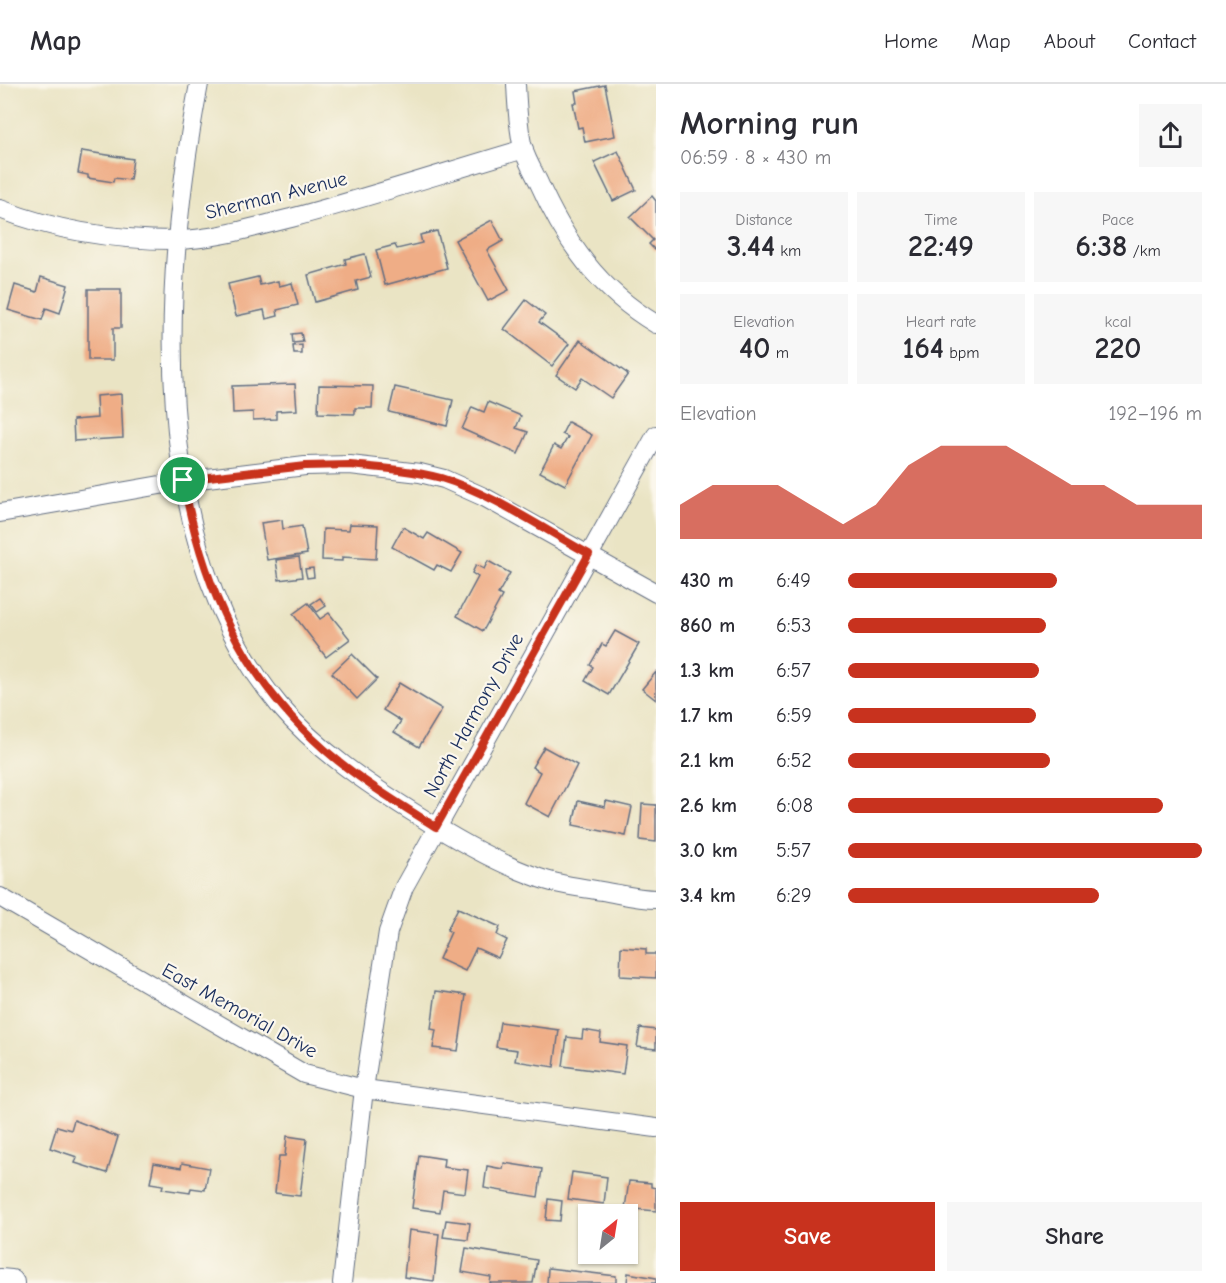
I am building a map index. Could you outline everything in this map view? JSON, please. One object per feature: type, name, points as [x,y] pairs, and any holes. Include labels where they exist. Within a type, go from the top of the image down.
[{"type":"main road","points":[[0,1282],[11,1283]]},
{"type":"street","points":[[199,84],[177,240],[172,314],[183,480],[202,564],[214,595],[253,670],[280,706],[324,749],[376,789],[436,827],[536,878],[656,899]]},
{"type":"street","points":[[516,84],[524,149],[548,204],[590,269],[614,295],[656,324]]},
{"type":"street","name":"Sherman Avenue","points":[[0,209],[57,228],[98,236],[177,240],[249,229],[524,149]]},
{"type":"street","name":"North Harmony Drive","points":[[342,1283],[364,1089],[388,932],[404,887],[656,435]]},
{"type":"street","points":[[0,513],[183,480],[305,466],[350,465],[420,473],[444,479],[484,497],[656,593]]},
{"type":"street","name":"East Memorial Drive","points":[[0,897],[284,1064],[328,1082],[364,1089],[656,1128]]},
{"type":"building","points":[[605,85],[615,136],[585,142],[582,127],[578,128],[573,103],[577,103],[575,91]]},
{"type":"building","points":[[82,151],[133,159],[130,180],[114,178],[113,182],[88,178],[88,175],[78,173]]},
{"type":"building","points":[[618,151],[636,190],[613,201],[594,162]]},
{"type":"building","points":[[652,196],[656,201],[656,251],[649,244],[653,240],[630,217]]},
{"type":"building","points":[[492,220],[503,241],[487,250],[509,290],[488,301],[455,240]]},
{"type":"building","points":[[437,231],[447,268],[385,285],[376,250],[395,245],[397,249],[422,243],[420,235]]},
{"type":"building","points":[[365,254],[371,277],[356,281],[358,290],[315,302],[308,275],[346,264],[345,259]]},
{"type":"building","points":[[41,277],[68,285],[60,313],[46,308],[42,320],[8,310],[15,285],[37,292]]},
{"type":"building","points":[[258,277],[260,285],[278,281],[279,286],[292,283],[298,305],[277,310],[278,316],[266,319],[264,310],[236,316],[228,284]]},
{"type":"building","points":[[88,289],[121,289],[121,328],[113,328],[113,360],[88,360]]},
{"type":"building","points":[[526,300],[545,315],[539,322],[569,344],[552,366],[504,329]]},
{"type":"building","points":[[301,333],[303,342],[293,343],[292,334]]},
{"type":"building","points":[[580,340],[628,374],[611,398],[582,378],[575,388],[556,375]]},
{"type":"building","points":[[302,345],[302,354],[294,354],[293,346]]},
{"type":"building","points":[[295,384],[297,410],[276,411],[276,419],[253,420],[253,412],[233,413],[232,386]]},
{"type":"building","points":[[319,385],[373,386],[372,408],[355,408],[355,414],[318,413]]},
{"type":"building","points":[[395,387],[453,400],[447,426],[389,412]]},
{"type":"building","points":[[121,394],[123,438],[74,441],[73,420],[97,418],[96,396]]},
{"type":"building","points":[[488,402],[521,416],[516,428],[528,432],[518,454],[462,429],[472,407],[484,412]]},
{"type":"building","points":[[568,422],[592,435],[565,485],[540,472],[554,445],[561,449],[568,437],[562,434]]},
{"type":"building","points":[[282,520],[283,529],[302,526],[307,554],[267,560],[261,523]]},
{"type":"building","points":[[350,524],[378,525],[376,559],[342,557],[342,561],[322,560],[323,529],[349,530]]},
{"type":"building","points":[[403,527],[424,539],[428,533],[462,553],[451,572],[437,565],[434,570],[392,547]]},
{"type":"building","points":[[299,557],[302,577],[279,580],[276,560]]},
{"type":"building","points":[[488,561],[510,573],[498,594],[502,596],[483,631],[457,616],[478,577],[472,573],[476,565],[484,569]]},
{"type":"building","points":[[313,568],[314,577],[307,578],[305,569]]},
{"type":"building","points":[[320,598],[326,606],[317,612],[311,604]]},
{"type":"building","points":[[308,603],[320,619],[329,613],[350,639],[326,657],[293,614]]},
{"type":"building","points":[[615,631],[639,644],[609,695],[585,681],[593,667],[590,665],[602,644],[606,646]]},
{"type":"building","points":[[352,654],[377,679],[357,699],[332,673]]},
{"type":"building","points":[[656,672],[656,700],[642,689]]},
{"type":"building","points":[[399,683],[442,709],[419,747],[394,732],[401,721],[383,710]]},
{"type":"building","points":[[544,747],[577,765],[550,817],[524,803],[540,772],[532,767]]},
{"type":"building","points":[[578,801],[605,807],[606,801],[632,807],[626,836],[573,825]]},
{"type":"building","points":[[642,804],[656,805],[656,842],[640,840]]},
{"type":"building","points":[[458,908],[500,927],[497,935],[507,940],[498,958],[476,948],[465,971],[439,959],[451,932],[447,930]]},
{"type":"building","points":[[621,947],[646,949],[646,954],[656,954],[656,978],[620,976]]},
{"type":"building","points":[[436,991],[466,995],[458,1051],[433,1048],[436,1030],[431,1029]]},
{"type":"building","points":[[500,1022],[559,1030],[554,1067],[515,1061],[517,1050],[496,1047]]},
{"type":"building","points":[[640,1028],[656,1030],[656,1049],[637,1047]]},
{"type":"building","points":[[583,1030],[601,1033],[600,1042],[627,1046],[623,1074],[563,1066],[567,1037],[582,1039]]},
{"type":"building","points":[[74,1120],[118,1137],[107,1173],[75,1163],[77,1157],[50,1148],[57,1126],[71,1130]]},
{"type":"building","points":[[287,1136],[307,1139],[300,1196],[275,1193],[279,1156],[285,1156]]},
{"type":"building","points":[[419,1155],[444,1159],[443,1167],[468,1170],[465,1193],[443,1190],[440,1212],[412,1208]]},
{"type":"building","points":[[154,1163],[181,1168],[182,1163],[209,1168],[205,1190],[191,1188],[190,1193],[162,1189],[163,1185],[150,1183]]},
{"type":"building","points":[[504,1163],[542,1169],[538,1197],[484,1188],[487,1166],[503,1169]]},
{"type":"building","points":[[572,1172],[607,1177],[604,1204],[568,1199]]},
{"type":"building","points":[[629,1181],[651,1183],[651,1187],[656,1188],[656,1211],[638,1209],[638,1204],[626,1204]]},
{"type":"building","points":[[548,1199],[562,1201],[560,1221],[546,1220]]},
{"type":"building","points":[[446,1220],[470,1223],[468,1240],[443,1237]]},
{"type":"building","points":[[409,1230],[439,1234],[434,1281],[404,1277]]},
{"type":"building","points":[[466,1248],[537,1260],[533,1283],[490,1283],[491,1277],[462,1272]]},
{"type":"building","points":[[548,1268],[616,1276],[616,1283],[547,1283]]},
{"type":"building","points":[[628,1273],[656,1278],[656,1283],[627,1283]]},
{"type":"route","points":[[350,465],[420,473],[444,479],[484,497],[589,554],[436,827],[376,789],[324,749],[280,706],[253,670],[214,595],[202,564],[183,480],[305,466],[350,465]]}]
